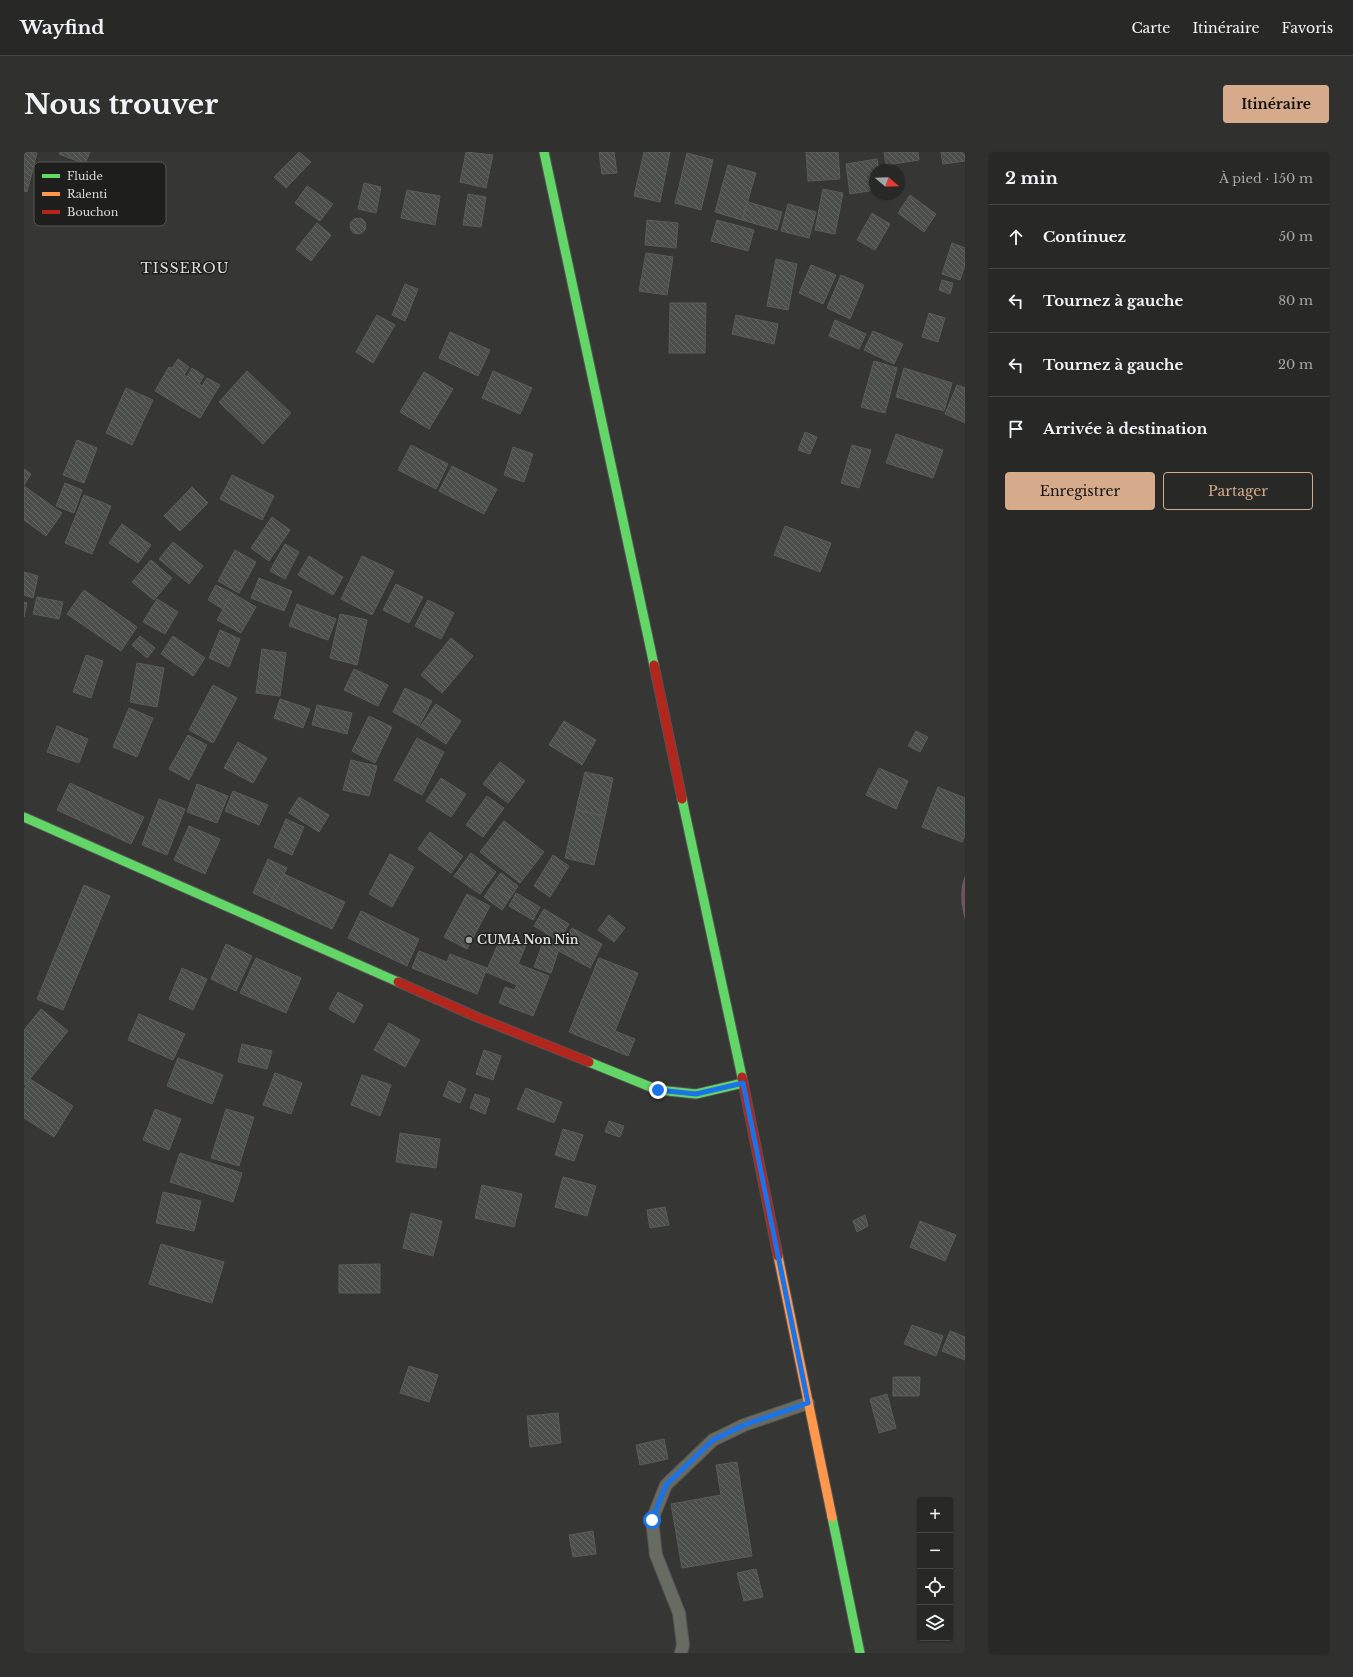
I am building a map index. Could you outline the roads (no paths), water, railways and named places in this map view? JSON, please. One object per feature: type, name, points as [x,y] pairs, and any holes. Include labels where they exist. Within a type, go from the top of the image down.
[{"type":"main road","points":[[544,152],[743,1083],[860,1653]]},
{"type":"main road","points":[[24,817],[479,1018],[658,1090],[696,1094],[743,1083]]},
{"type":"lane","points":[[681,1653],[682,1645],[679,1613],[656,1555],[652,1520],[666,1485],[713,1440],[744,1425],[808,1403]]},
{"type":"place","name":"CUMA Non Nin","points":[[469,940]]},
{"type":"district","name":"TISSEROU","points":[[185,268]]}]
